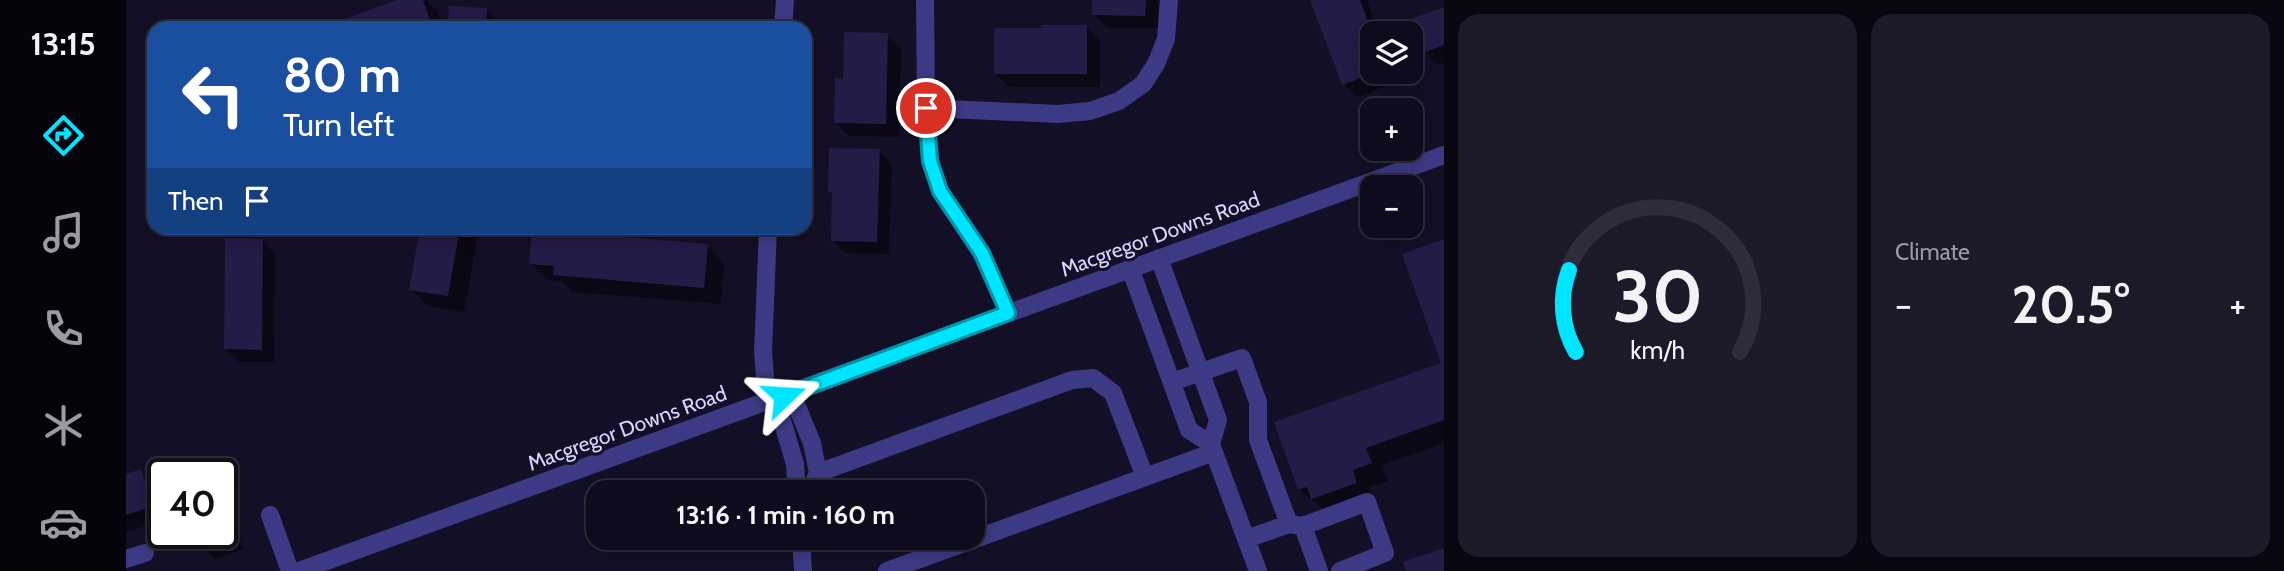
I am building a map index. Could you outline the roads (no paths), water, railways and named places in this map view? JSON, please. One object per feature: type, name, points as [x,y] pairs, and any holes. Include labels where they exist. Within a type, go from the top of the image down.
[{"type":"street","points":[[784,21],[785,0]]},
{"type":"street","points":[[925,0],[926,108],[930,161],[940,191],[982,253],[1008,313]]},
{"type":"street","points":[[926,108],[1058,114],[1090,111],[1119,101],[1143,85],[1156,64],[1166,38],[1169,0]]},
{"type":"street","name":"Macgregor Downs Road","points":[[299,571],[779,400],[1130,268],[1444,155]]},
{"type":"street","points":[[768,235],[764,352],[779,400],[779,410],[795,464],[796,480]]},
{"type":"street","points":[[1159,258],[1218,420],[1213,448],[1258,571]]},
{"type":"street","points":[[1130,268],[1189,430],[1213,448]]},
{"type":"street","points":[[1171,382],[1242,358],[1258,402],[1258,439],[1319,571]]},
{"type":"street","points":[[818,473],[1072,380],[1093,378],[1113,393],[1145,477]]},
{"type":"street","points":[[779,400],[796,404],[812,443],[818,473],[815,480]]},
{"type":"street","points":[[887,571],[1145,477],[1213,448]]},
{"type":"street","points":[[1246,539],[1367,502],[1385,554],[1340,571]]},
{"type":"street","points":[[270,515],[290,571]]},
{"type":"street","points":[[802,550],[803,571]]},
{"type":"street","points":[[126,559],[145,553]]}]
